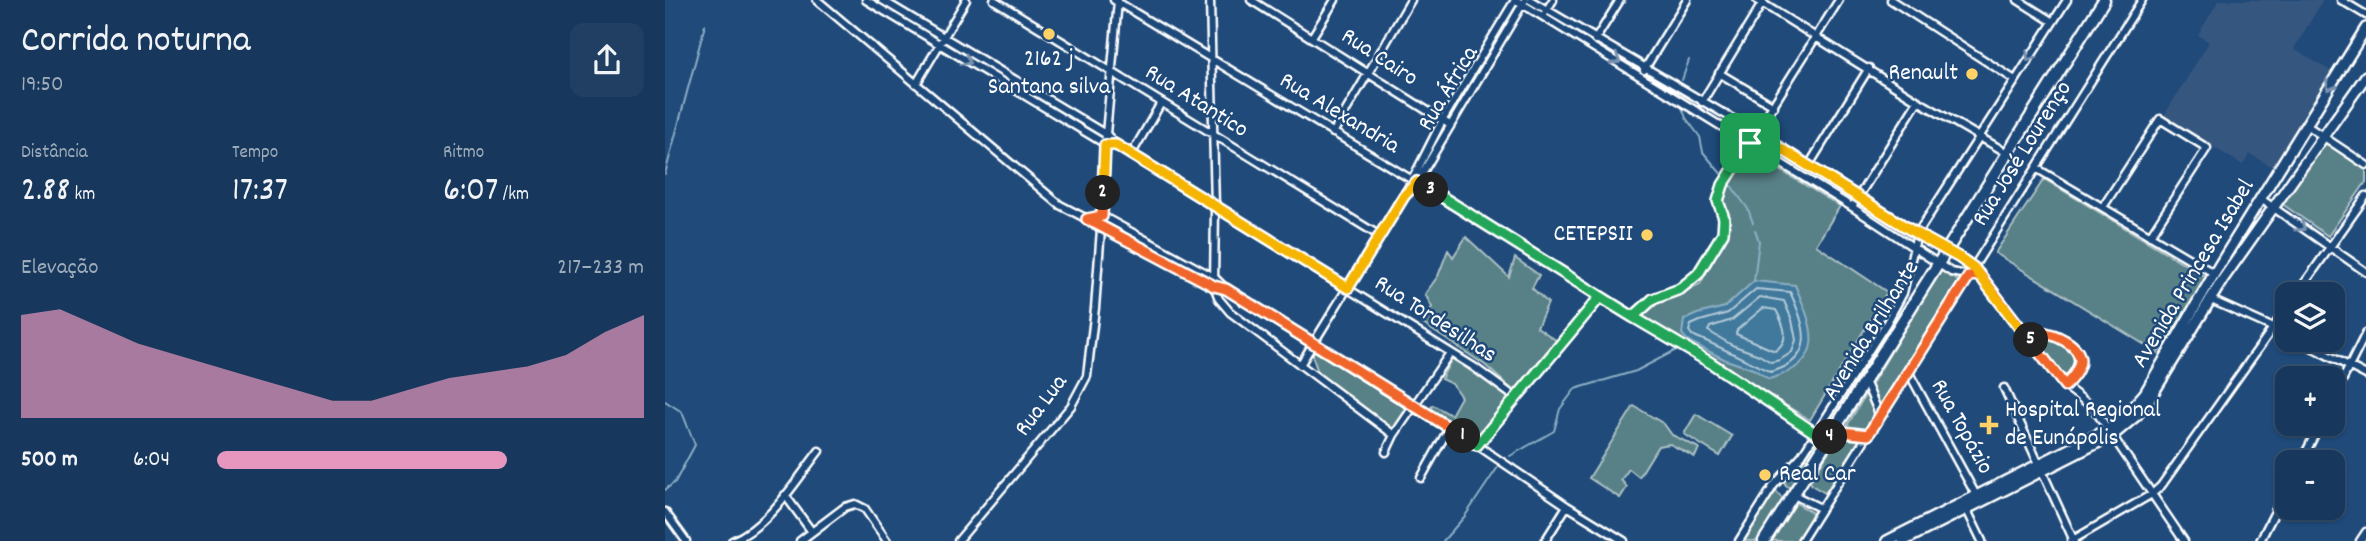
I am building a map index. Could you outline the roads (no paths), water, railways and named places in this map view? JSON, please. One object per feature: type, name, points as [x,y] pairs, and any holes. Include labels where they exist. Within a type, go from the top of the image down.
[{"type":"main road","name":"Avenida Brilhante","points":[[1765,541],[2104,0]]},
{"type":"main road","name":"Avenida Princesa Isabel","points":[[1903,541],[2039,467],[2111,432],[2137,403],[2205,298],[2234,243],[2366,28]]},
{"type":"main road","name":"Avenida Princesa Isabel","points":[[2218,276],[2243,248],[2366,76]]},
{"type":"main road","points":[[2234,243],[2243,248]]},
{"type":"main road","name":"Avenida Princesa Isabel","points":[[1887,541],[1965,506]]},
{"type":"street","points":[[817,0],[1060,205],[1215,282]]},
{"type":"street","points":[[866,0],[1105,145],[1116,145]]},
{"type":"street","name":"Rua Tordesilhas","points":[[881,0],[1107,135],[1131,155],[1474,367],[1516,398]]},
{"type":"street","points":[[916,84],[966,0]]},
{"type":"street","name":"Rua Atantico","points":[[994,0],[1380,236]]},
{"type":"street","points":[[1210,0],[1215,282],[1219,299],[1230,312],[1394,435]]},
{"type":"street","points":[[1312,37],[1335,0]]},
{"type":"street","points":[[1333,134],[1411,0]]},
{"type":"street","points":[[1545,13],[1553,0]]},
{"type":"street","points":[[1592,46],[1620,0]]},
{"type":"street","points":[[1640,75],[1687,0]]},
{"type":"street","points":[[1633,317],[1653,299],[1680,289],[1698,274],[1723,233],[1724,218],[1718,201],[1723,185],[1839,0]]},
{"type":"street","points":[[1891,0],[2015,80]]},
{"type":"street","points":[[2018,0],[2053,22]]},
{"type":"street","points":[[1739,541],[1774,485],[1794,466],[1816,433],[1901,298],[1917,234],[2067,0]]},
{"type":"street","name":"Rua José Lourenço","points":[[1801,541],[2142,0]]},
{"type":"street","points":[[2341,0],[2366,15]]},
{"type":"street","name":"Rua Lua","points":[[958,541],[1062,417],[1087,376],[1095,308],[1117,1]]},
{"type":"street","name":"Rua Alexandria","points":[[1117,1],[1711,363],[1827,441]]},
{"type":"street","name":"Rua Cairo","points":[[1255,1],[1368,75],[1451,125]]},
{"type":"street","points":[[1522,1],[1596,38],[1809,165],[1974,268],[2065,386],[2091,407],[2111,432],[2182,540]]},
{"type":"street","name":"Rua África","points":[[1414,180],[1442,121],[1522,1]]},
{"type":"street","name":"Rua África","points":[[1300,365],[1451,125],[1522,1]]},
{"type":"street","points":[[1702,102],[1761,1],[1918,101],[2009,154]]},
{"type":"street","points":[[1545,13],[1592,46],[1852,207],[1951,272],[1969,276],[1980,275]]},
{"type":"street","points":[[1809,165],[1869,68]]},
{"type":"street","points":[[1719,73],[1774,106]]},
{"type":"street","points":[[1852,207],[1918,101]]},
{"type":"street","points":[[1131,155],[1161,103]]},
{"type":"street","points":[[2103,207],[2160,119],[2207,148],[2150,236]]},
{"type":"street","points":[[2306,125],[2366,165]]},
{"type":"street","points":[[2036,168],[2218,276]]},
{"type":"street","points":[[2305,282],[2366,196]]},
{"type":"street","points":[[2261,199],[2366,272]]},
{"type":"street","points":[[1087,219],[1102,216],[1215,282],[1477,445],[1611,538],[1624,541]]},
{"type":"street","points":[[1477,445],[1600,297]]},
{"type":"street","points":[[2004,388],[2073,541],[2152,494],[2167,479],[2274,327],[2205,298]]},
{"type":"street","points":[[2030,341],[2040,332],[2052,334],[2072,346],[2078,354],[2079,365],[2065,386]]},
{"type":"street","points":[[2345,374],[2366,333]]},
{"type":"street","points":[[2322,352],[2366,375]]},
{"type":"street","points":[[1386,452],[1394,435],[1450,353]]},
{"type":"street","name":"Rua Topázio","points":[[1907,374],[1909,373],[1978,499]]},
{"type":"street","points":[[1865,381],[1880,416]]},
{"type":"street","points":[[1421,478],[1449,428]]},
{"type":"street","points":[[1834,431],[1868,435]]},
{"type":"street","points":[[732,541],[751,530],[785,495],[819,451]]},
{"type":"street","points":[[785,495],[811,532]]},
{"type":"street","points":[[1794,495],[1820,508]]},
{"type":"street","points":[[800,541],[845,507],[855,504],[865,509],[887,541]]},
{"type":"street","points":[[1545,541],[1567,506]]},
{"type":"street","name":"Rua Topázio","points":[[1965,506],[1982,541]]},
{"type":"street","points":[[665,512],[686,541]]},
{"type":"street","points":[[2260,541],[2275,512]]},
{"type":"street","points":[[2360,541],[2366,533]]},
{"type":"water","points":[[1754,281],[1795,285],[1811,330],[1808,354],[1801,364],[1769,379],[1753,369],[1726,360],[1688,341],[1682,334],[1684,320],[1725,307]]},
{"type":"waterway","points":[[665,174],[705,25]]},
{"type":"waterway","points":[[1682,80],[1689,60]]},
{"type":"waterway","points":[[1681,105],[1686,118],[1700,137],[1703,152],[1723,176]]},
{"type":"waterway","points":[[1730,184],[1748,209],[1753,223]]},
{"type":"waterway","points":[[1754,281],[1759,241],[1755,230]]},
{"type":"waterway","points":[[1510,456],[1554,431],[1560,409],[1575,389],[1636,371],[1678,349]]},
{"type":"waterway","points":[[665,401],[682,412],[695,445],[675,482],[665,490]]},
{"type":"waterway","points":[[1443,541],[1465,516],[1498,467]]},
{"type":"place","name":"2162 j Santana silva","points":[[1049,34]]},
{"type":"place","name":"Renault","points":[[1972,74]]},
{"type":"place","name":"CETEPSII","points":[[1647,235]]},
{"type":"place","name":"Hospital Regional de Eunápolis","points":[[1989,425]]},
{"type":"place","name":"Real Car","points":[[1765,475]]}]
